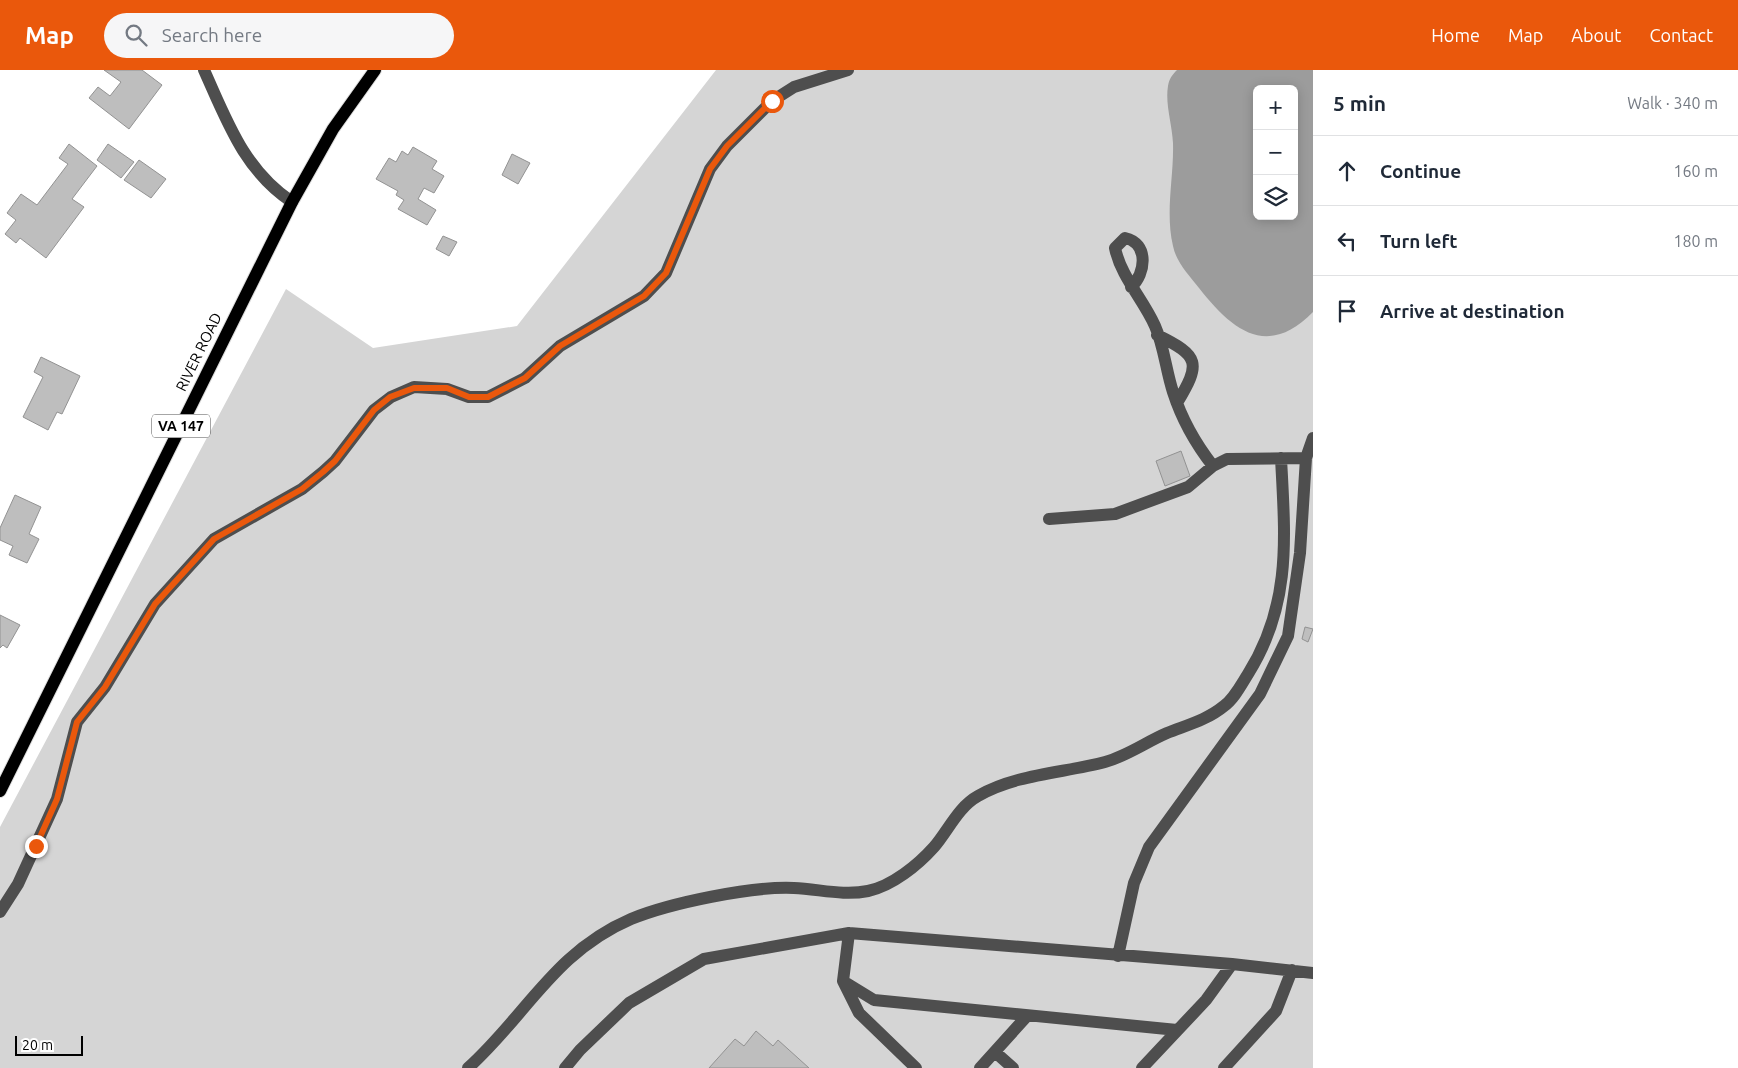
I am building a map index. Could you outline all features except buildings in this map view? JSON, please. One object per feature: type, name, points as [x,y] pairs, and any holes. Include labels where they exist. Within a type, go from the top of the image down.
[{"type":"main road","name":"RIVER ROAD","points":[[0,791],[292,202],[332,129],[375,70]]},
{"type":"street","points":[[204,70],[246,158],[272,189],[292,202]]},
{"type":"street","points":[[0,912],[18,884],[57,799],[77,722],[105,687],[155,604],[214,539],[302,489],[316,478],[335,461],[374,410],[390,397],[414,388],[447,388],[469,397],[488,397],[525,378],[560,346],[644,296],[666,273],[710,169],[727,146],[772,101],[794,87],[848,70]]},
{"type":"street","points":[[1131,287],[1155,326],[1177,404],[1191,436],[1213,466]]},
{"type":"street","points":[[1158,335],[1184,348],[1194,366],[1194,373],[1177,404]]},
{"type":"street","points":[[1118,956],[1134,883],[1149,847],[1260,694],[1288,636],[1300,553],[1306,458],[1313,438]]},
{"type":"street","points":[[468,1068],[562,964],[583,947],[631,919],[701,898],[765,890],[792,888],[845,894],[870,891],[892,881],[933,849],[961,811],[977,796],[1012,782],[1081,769],[1114,759],[1166,733],[1200,721],[1226,705],[1260,656],[1283,583],[1285,550],[1282,458]]},
{"type":"street","points":[[1049,519],[1115,514],[1188,488],[1213,466],[1227,459],[1306,458]]},
{"type":"street","points":[[849,933],[842,981],[859,1013],[916,1068]]},
{"type":"street","points":[[565,1068],[580,1050],[629,1003],[704,959],[849,933],[1232,964],[1313,973]]},
{"type":"street","points":[[1142,1068],[1206,1000],[1232,964]]},
{"type":"street","points":[[1224,1068],[1276,1011],[1292,970]]},
{"type":"street","points":[[842,981],[874,1000],[1177,1030]]},
{"type":"street","points":[[980,1068],[1027,1016]]},
{"type":"street","points":[[995,1052],[1013,1068]]},
{"type":"shaded area","points":[[716,70],[1313,70],[1313,1068],[0,1068],[0,827],[286,289],[373,348],[517,326]]},
{"type":"shaded area","points":[[1177,70],[1313,70],[1313,312],[1296,326],[1280,334],[1265,336],[1251,333],[1237,326],[1211,303],[1183,268],[1177,257],[1170,220],[1173,143],[1167,93],[1171,77]]},
{"type":"route","points":[[36,846],[57,799],[77,722],[105,687],[155,604],[214,539],[302,489],[335,461],[374,410],[390,397],[414,388],[447,388],[469,397],[488,397],[525,378],[560,346],[644,296],[666,273],[710,169],[727,146],[772,101]]}]
